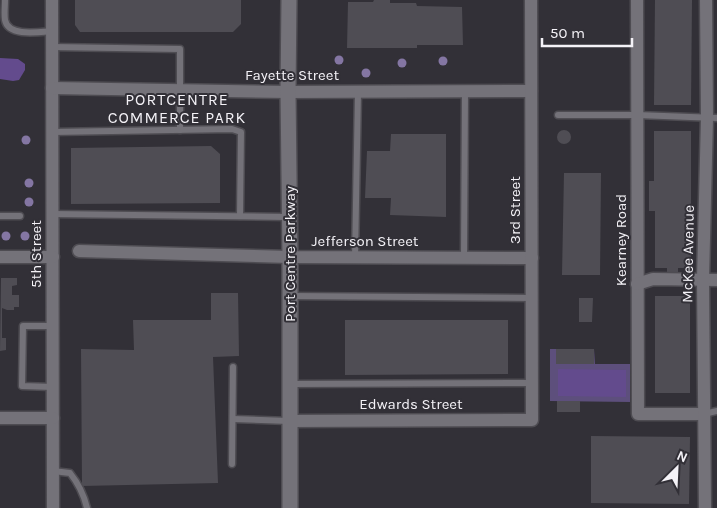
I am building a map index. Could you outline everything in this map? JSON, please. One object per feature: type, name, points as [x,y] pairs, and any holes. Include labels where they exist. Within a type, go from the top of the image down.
[{"type":"main road","name":"Port Centre Parkway","points":[[289,0],[290,508]]},
{"type":"street","name":"5th Street","points":[[52,0],[53,508]]},
{"type":"street","name":"3rd Street","points":[[531,0],[532,420]]},
{"type":"street","name":"Kearney Road","points":[[637,0],[638,414],[711,413]]},
{"type":"street","name":"McKee Avenue","points":[[705,508],[711,413],[703,279],[712,118],[706,0]]},
{"type":"street","name":"Fayette Street","points":[[52,88],[288,92],[532,91]]},
{"type":"street","name":"Jefferson Street","points":[[79,251],[290,257],[532,258]]},
{"type":"street","points":[[0,257],[53,257]]},
{"type":"street","points":[[638,284],[653,279],[717,280]]},
{"type":"street","points":[[0,418],[53,418]]},
{"type":"street","name":"Edwards Street","points":[[290,421],[532,420]]},
{"type":"lane","points":[[5,0],[5,22],[9,28],[18,32],[52,31]]},
{"type":"lane","points":[[52,47],[180,49],[180,130]]},
{"type":"lane","points":[[464,258],[465,91]]},
{"type":"lane","points":[[355,258],[358,92]]},
{"type":"lane","points":[[558,115],[637,115],[712,118]]},
{"type":"lane","points":[[52,132],[232,129],[241,132],[240,216]]},
{"type":"lane","points":[[52,214],[290,217]]},
{"type":"lane","points":[[0,216],[20,216]]},
{"type":"lane","points":[[290,296],[532,298]]},
{"type":"lane","points":[[53,326],[23,326],[22,386],[53,387]]},
{"type":"lane","points":[[232,464],[233,367]]},
{"type":"lane","points":[[290,384],[532,383]]},
{"type":"lane","points":[[233,419],[290,421]]},
{"type":"lane","points":[[53,471],[70,473],[76,480],[87,508]]},
{"type":"shaded area","points":[[0,58],[18,59],[25,64],[25,70],[19,80],[0,79]]},
{"type":"shaded area","points":[[550,349],[594,349],[595,364],[630,364],[630,402],[550,401]]},
{"type":"shaded area","points":[[558,369],[626,370],[626,397],[558,396]]},
{"type":"building","points":[[75,0],[241,0],[241,24],[233,32],[80,32],[75,25]]},
{"type":"building","points":[[374,0],[390,0],[390,3],[416,3],[417,6],[462,7],[463,45],[417,45],[417,48],[347,48],[348,2],[373,2]]},
{"type":"building","points":[[655,0],[692,0],[691,105],[654,105]]},
{"type":"building","points":[[564,130],[569,132],[571,137],[569,142],[564,144],[559,142],[557,137],[559,132]]},
{"type":"building","points":[[654,131],[691,131],[691,268],[678,268],[678,272],[667,272],[667,268],[655,268],[655,211],[649,211],[649,181],[654,181]]},
{"type":"building","points":[[391,134],[446,134],[446,217],[390,215],[391,198],[365,198],[367,151],[390,151]]},
{"type":"building","points":[[211,146],[220,154],[220,203],[71,204],[71,148]]},
{"type":"building","points":[[564,173],[601,173],[600,275],[562,275]]},
{"type":"building","points":[[1,278],[17,278],[17,285],[12,286],[12,295],[19,295],[19,307],[14,307],[14,310],[2,308],[2,338],[6,338],[6,350],[0,351]]},
{"type":"building","points":[[211,293],[238,293],[239,356],[213,357],[218,483],[82,486],[81,349],[134,350],[133,320],[211,320]]},
{"type":"building","points":[[655,296],[690,296],[690,393],[655,393]]},
{"type":"building","points":[[579,298],[593,298],[592,322],[579,322]]},
{"type":"building","points":[[345,320],[508,320],[508,374],[345,375]]},
{"type":"building","points":[[556,349],[594,349],[594,364],[556,364]]},
{"type":"building","points":[[557,401],[580,401],[580,412],[557,412]]},
{"type":"building","points":[[591,436],[690,437],[689,504],[591,503]]},
{"type":"district","name":"PORTCENTRE COMMERCE PARK","points":[[177,108]]}]
